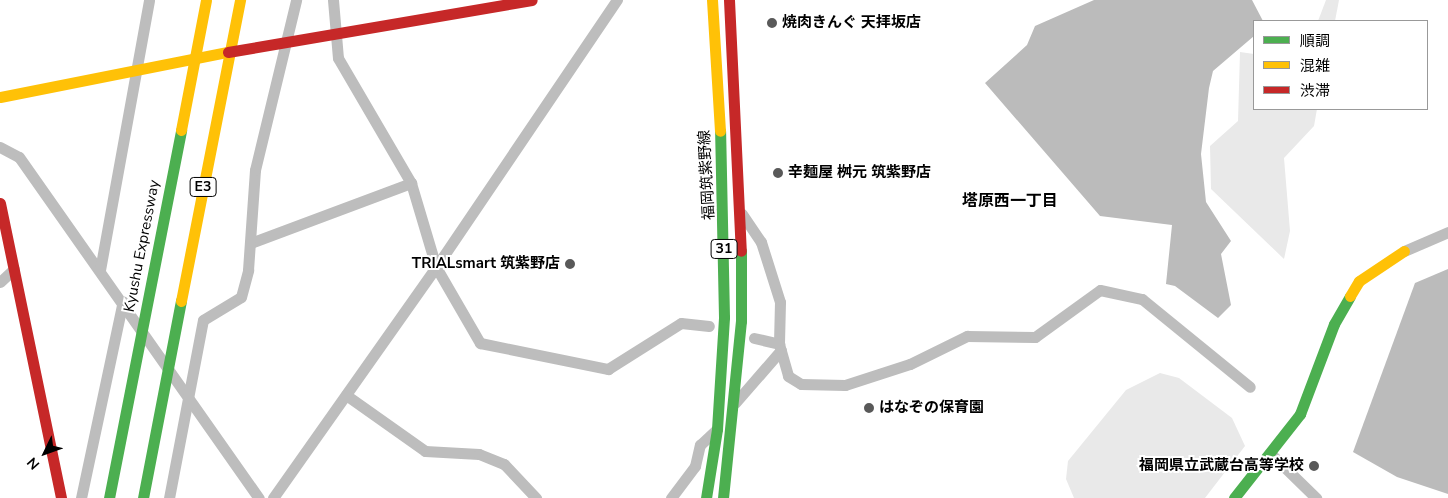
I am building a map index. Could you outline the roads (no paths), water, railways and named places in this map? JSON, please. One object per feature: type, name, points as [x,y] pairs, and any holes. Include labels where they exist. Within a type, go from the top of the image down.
[{"type":"main road","name":"Kyushu Expressway","points":[[109,498],[206,0]]},
{"type":"main road","name":"E3","points":[[143,498],[240,0]]},
{"type":"main road","points":[[0,97],[134,72],[286,40],[532,0]]},
{"type":"main road","name":"福岡筑紫野線","points":[[706,498],[717,429],[724,317],[724,208],[712,0]]},
{"type":"main road","name":"31","points":[[723,498],[735,403],[741,322],[741,213],[729,0]]},
{"type":"main road","points":[[0,204],[61,498]]},
{"type":"main road","points":[[1234,498],[1272,455],[1300,414],[1334,324],[1359,281],[1404,251]]},
{"type":"street","points":[[100,270],[134,72],[149,0]]},
{"type":"street","points":[[169,498],[203,320],[241,297],[253,242],[255,170],[296,0]]},
{"type":"street","points":[[333,0],[338,58],[410,183],[436,267],[480,343],[608,369],[681,323],[709,326]]},
{"type":"street","points":[[273,498],[436,267],[616,0]]},
{"type":"street","points":[[0,147],[18,157],[123,301],[259,498]]},
{"type":"street","points":[[253,242],[410,183]]},
{"type":"street","points":[[741,213],[761,242],[780,302],[780,347],[788,376],[794,381],[818,387],[845,385],[910,364],[967,336],[1035,336],[1100,290],[1142,299],[1250,386]]},
{"type":"street","points":[[1404,251],[1448,232]]},
{"type":"street","points":[[0,253],[13,266],[0,282]]},
{"type":"street","points":[[81,498],[123,301]]},
{"type":"street","points":[[754,338],[780,347]]},
{"type":"street","points":[[735,403],[780,347]]},
{"type":"street","points":[[346,395],[425,450],[479,454],[504,464],[536,498]]},
{"type":"street","points":[[671,498],[695,466],[700,445],[717,429]]},
{"type":"street","points":[[1272,455],[1316,498]]},
{"type":"place","name":"焼肉きんぐ 天拝坂店","points":[[772,23]]},
{"type":"place","name":"辛麺屋 桝元 筑紫野店","points":[[778,173]]},
{"type":"place","name":"TRIALsmart 筑紫野店","points":[[570,264]]},
{"type":"place","name":"はなぞの保育園","points":[[869,408]]},
{"type":"place","name":"福岡県立武蔵台高等学校","points":[[1314,466]]},
{"type":"district","name":"塔原西一丁目","points":[[1010,201]]}]
